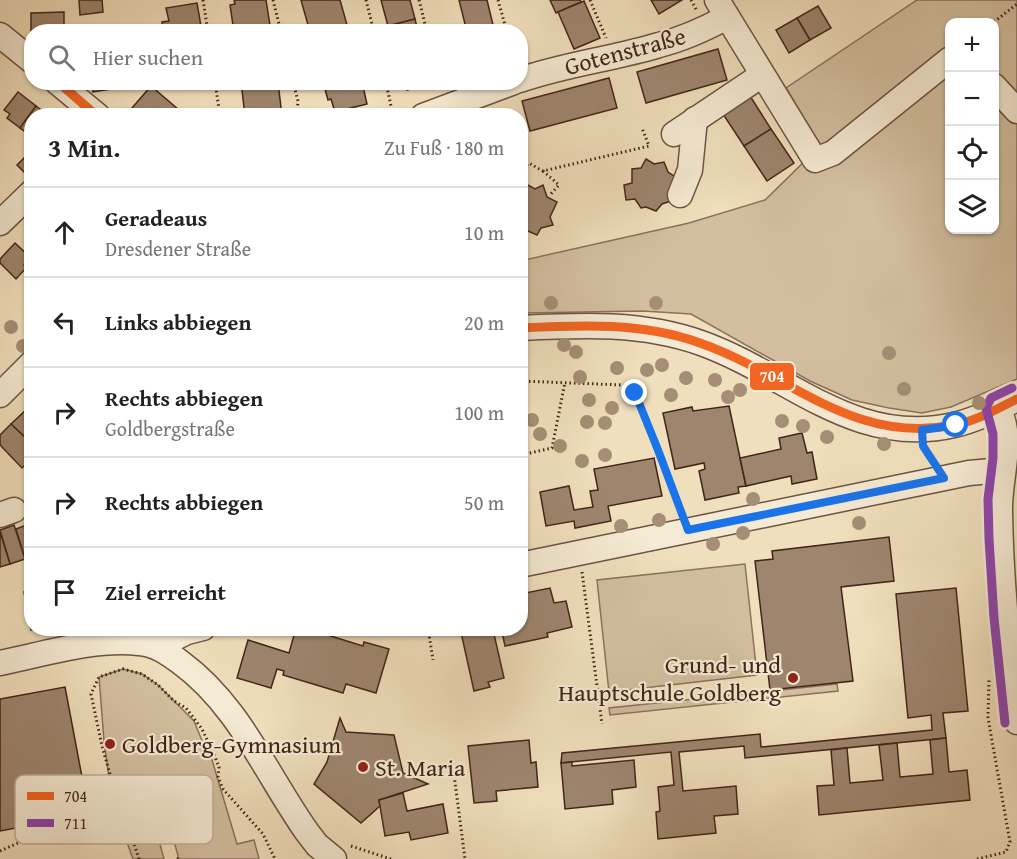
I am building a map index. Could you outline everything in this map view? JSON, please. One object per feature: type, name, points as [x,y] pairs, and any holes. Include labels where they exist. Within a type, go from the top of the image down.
[{"type":"street","points":[[722,9],[815,160],[832,153],[945,63]]},
{"type":"street","name":"Gotenstraße","points":[[528,78],[658,46],[706,28],[722,9]]},
{"type":"street","points":[[4,48],[24,58]]},
{"type":"street","points":[[674,134],[762,75]]},
{"type":"street","points":[[67,90],[88,108]]},
{"type":"street","points":[[444,108],[493,90]]},
{"type":"street","points":[[999,91],[1017,111]]},
{"type":"street","points":[[680,195],[690,170],[695,119]]},
{"type":"street","points":[[0,223],[24,200]]},
{"type":"street","points":[[528,328],[604,325],[672,334],[730,354],[834,411],[860,421],[889,427],[922,430],[939,428],[967,422],[1008,404]]},
{"type":"street","points":[[0,395],[24,371]]},
{"type":"street","points":[[1008,404],[1004,419],[1007,434],[999,508],[1010,591],[1009,664],[1017,722]]},
{"type":"street","points":[[528,563],[969,473],[1003,470]]},
{"type":"street","points":[[0,663],[95,643],[166,636]]},
{"type":"street","points":[[147,639],[190,669],[218,695],[236,717],[307,832],[334,859]]},
{"type":"path","points":[[203,0],[207,24]]},
{"type":"path","points":[[273,0],[279,24]]},
{"type":"path","points":[[366,0],[372,24]]},
{"type":"path","points":[[419,0],[425,24]]},
{"type":"path","points":[[498,0],[505,24]]},
{"type":"path","points":[[590,0],[606,38]]},
{"type":"path","points":[[999,18],[1017,4]]},
{"type":"path","points":[[216,90],[219,108]]},
{"type":"path","points":[[295,90],[298,108]]},
{"type":"path","points":[[388,90],[391,108]]},
{"type":"path","points":[[543,171],[649,146],[642,128]]},
{"type":"path","points":[[528,164],[543,171],[559,184],[549,196]]},
{"type":"path","points":[[528,381],[633,387],[688,530]]},
{"type":"path","points":[[528,453],[552,448],[565,382]]},
{"type":"path","points":[[580,552],[602,724]]},
{"type":"path","points":[[429,636],[433,660]]},
{"type":"path","points":[[110,775],[91,694],[99,677],[123,669],[142,674],[186,708],[202,729],[219,767],[218,777],[223,789],[263,834],[275,859]]},
{"type":"path","points":[[977,859],[1006,852],[1010,842],[988,718],[990,669]]},
{"type":"path","points":[[453,767],[465,859]]},
{"type":"path","points":[[0,851],[16,844]]},
{"type":"path","points":[[134,844],[139,859]]},
{"type":"shaded area","points":[[917,0],[1017,0],[1017,379],[951,407],[922,413],[852,400],[810,381],[691,314],[643,311],[528,313],[528,259],[689,223],[765,200],[820,146],[786,88]]},
{"type":"shaded area","points":[[745,564],[757,675],[609,692],[597,580]]},
{"type":"shaded area","points":[[123,669],[142,674],[158,685],[194,721],[210,753],[237,844],[254,840],[259,859],[179,859],[175,844],[213,844],[213,775],[109,775],[99,677]]},
{"type":"shaded area","points":[[837,684],[838,691],[610,715],[609,708]]},
{"type":"shaded area","points":[[128,844],[160,844],[164,859],[133,859]]},
{"type":"building","points":[[79,0],[102,0],[103,12],[80,15]]},
{"type":"building","points":[[234,0],[266,0],[270,24],[233,24],[230,5],[235,4]]},
{"type":"building","points":[[301,0],[340,0],[347,24],[308,24]]},
{"type":"building","points":[[381,0],[410,0],[415,19],[387,24]]},
{"type":"building","points":[[459,0],[487,0],[493,24],[465,24]]},
{"type":"building","points":[[550,0],[580,0],[581,2],[556,13]]},
{"type":"building","points":[[651,0],[682,0],[659,14]]},
{"type":"building","points":[[584,1],[600,38],[574,49],[558,12]]},
{"type":"building","points":[[197,3],[201,24],[162,24],[162,22],[169,21],[166,8]]},
{"type":"building","points":[[818,6],[831,28],[810,40],[797,18]]},
{"type":"building","points":[[64,12],[64,24],[31,24],[31,13]]},
{"type":"building","points":[[797,18],[810,40],[789,53],[776,30]]},
{"type":"building","points":[[415,19],[416,24],[396,24]]},
{"type":"building","points":[[718,49],[727,80],[646,103],[637,72]]},
{"type":"building","points":[[609,78],[617,108],[530,131],[528,108],[524,108],[522,101]]},
{"type":"building","points":[[148,90],[156,90],[177,108],[132,108]]},
{"type":"building","points":[[242,90],[279,90],[281,108],[244,108]]},
{"type":"building","points":[[325,90],[364,90],[367,104],[351,108],[334,108],[331,99],[328,100]]},
{"type":"building","points":[[18,92],[36,106],[24,108],[24,122],[20,128],[7,118],[10,114],[4,110]]},
{"type":"building","points":[[750,96],[771,129],[744,146],[723,114]]},
{"type":"building","points":[[771,129],[794,163],[767,181],[744,146]]},
{"type":"building","points":[[24,158],[24,172],[17,165]]},
{"type":"building","points":[[646,159],[654,164],[664,162],[668,172],[677,178],[668,193],[671,201],[662,204],[656,211],[646,207],[641,208],[635,199],[626,200],[624,185],[632,183],[632,169],[641,168]]},
{"type":"building","points":[[528,185],[535,189],[543,185],[547,197],[557,202],[550,217],[553,225],[541,228],[537,235],[528,231]]},
{"type":"building","points":[[15,243],[24,251],[24,270],[16,279],[0,263],[0,259]]},
{"type":"building","points":[[729,406],[746,486],[738,487],[739,493],[705,500],[699,471],[705,469],[704,463],[675,469],[663,413],[692,407],[693,411]]},
{"type":"building","points":[[24,412],[24,436],[11,424]]},
{"type":"building","points":[[11,424],[24,436],[24,466],[22,468],[0,445],[0,435]]},
{"type":"building","points":[[802,433],[807,453],[812,452],[817,479],[792,484],[791,476],[746,486],[740,458],[781,449],[779,438]]},
{"type":"building","points":[[654,458],[662,496],[608,506],[611,521],[575,528],[574,521],[546,526],[540,492],[569,486],[574,510],[593,507],[590,491],[598,490],[594,469]]},
{"type":"building","points":[[14,525],[24,559],[10,564],[0,530]]},
{"type":"building","points":[[24,526],[24,556],[16,529]]},
{"type":"building","points":[[0,532],[10,564],[0,567]]},
{"type":"building","points":[[889,537],[894,581],[841,587],[853,681],[770,690],[755,561],[773,559],[772,551]]},
{"type":"building","points":[[550,588],[554,603],[566,601],[572,627],[547,633],[548,637],[505,646],[503,636],[528,636],[528,592]]},
{"type":"building","points":[[956,588],[968,711],[943,713],[946,738],[745,758],[744,746],[679,752],[683,791],[736,786],[738,814],[714,816],[716,833],[658,839],[656,812],[660,811],[658,787],[674,785],[671,752],[561,763],[562,753],[760,734],[761,747],[932,730],[931,715],[908,718],[896,594]]},
{"type":"building","points":[[294,636],[331,636],[363,646],[364,642],[389,649],[376,693],[346,684],[343,693],[283,675],[284,671],[277,669],[271,688],[237,678],[248,640],[289,653]]},
{"type":"building","points":[[462,636],[494,636],[504,678],[488,682],[490,687],[474,691]]},
{"type":"building","points":[[65,687],[82,775],[15,775],[15,828],[0,831],[0,699]]},
{"type":"building","name":"St. Maria","points":[[340,718],[346,732],[394,735],[403,773],[428,784],[379,800],[380,806],[361,823],[314,784],[327,762]]},
{"type":"building","points":[[946,738],[949,772],[967,770],[970,800],[819,815],[817,786],[834,785],[831,750],[847,748],[850,783],[883,780],[879,745],[897,743],[900,777],[933,774],[930,740]]},
{"type":"building","points":[[529,740],[531,763],[536,762],[538,787],[496,791],[497,801],[474,803],[468,746]]},
{"type":"building","points":[[634,760],[636,787],[612,790],[613,804],[565,809],[561,763],[572,762],[572,766]]},
{"type":"building","points":[[403,793],[407,811],[443,804],[448,833],[411,840],[409,832],[385,836],[379,800]]},
{"type":"transit line","name":"704","points":[[67,90],[88,108]]},
{"type":"transit line","name":"704","points":[[528,328],[612,326],[678,336],[732,356],[852,416],[884,425],[917,428],[954,425],[978,418],[1017,399]]},
{"type":"transit line","name":"711","points":[[1005,723],[994,618],[989,539],[988,499],[993,458],[993,434],[986,408],[991,398],[1012,388]]},
{"type":"place","name":"Grund- und Hauptschule Goldberg","points":[[793,678]]},
{"type":"place","name":"Goldberg-Gymnasium","points":[[110,744]]},
{"type":"place","name":"St. Maria","points":[[363,767]]},
{"type":"route","points":[[635,393],[688,530],[944,478],[923,446],[922,430],[956,425]]}]
